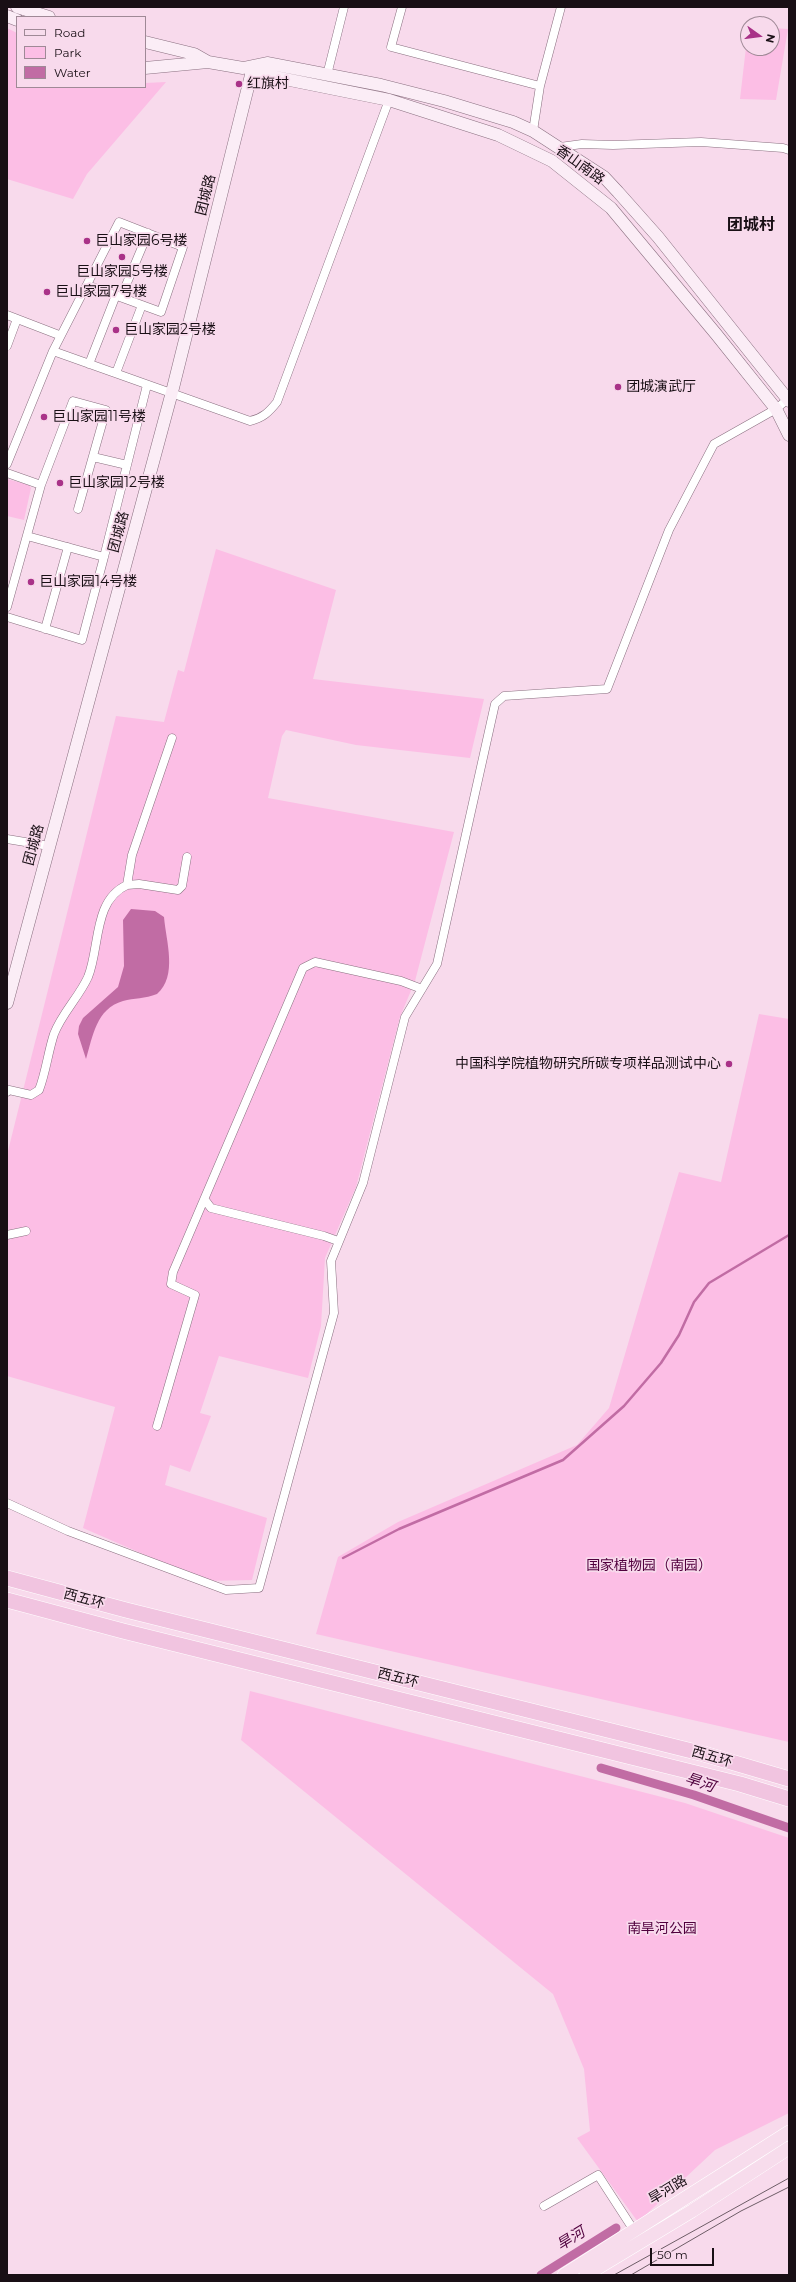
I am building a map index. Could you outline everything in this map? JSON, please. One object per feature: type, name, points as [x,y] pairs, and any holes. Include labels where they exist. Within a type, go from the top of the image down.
[{"type":"highway","name":"西五环","points":[[7,1578],[134,1612],[704,1754],[789,1779]]},
{"type":"highway","name":"西五环","points":[[7,1600],[138,1635],[740,1784],[789,1799]]},
{"type":"highway","points":[[704,1754],[789,1767]]},
{"type":"highway","points":[[740,1784],[789,1806]]},
{"type":"main road","name":"旱河路","points":[[564,2275],[633,2229],[691,2195],[789,2132]]},
{"type":"main road","points":[[586,2275],[692,2211],[789,2148]]},
{"type":"street","points":[[17,7],[46,16]]},
{"type":"street","points":[[327,75],[344,7]]},
{"type":"street","points":[[402,7],[391,47],[540,86]]},
{"type":"street","points":[[533,131],[540,86],[561,7]]},
{"type":"street","name":"香山南路","points":[[146,42],[194,54],[208,62]]},
{"type":"street","name":"香山南路","points":[[146,68],[208,62],[243,68],[268,64],[381,85],[444,101],[513,122],[533,131],[560,147],[604,177],[658,237],[789,400]]},
{"type":"street","name":"香山南路","points":[[253,67],[265,75],[389,100],[498,135],[552,161],[577,179],[611,208],[696,309],[776,409],[789,435]]},
{"type":"street","name":"团城路","points":[[7,1003],[172,392],[253,67]]},
{"type":"street","points":[[52,351],[147,385],[172,392],[250,421],[259,419],[269,413],[277,402],[389,100]]},
{"type":"street","points":[[560,147],[582,144],[613,145],[701,142],[784,148],[789,150]]},
{"type":"street","points":[[7,464],[59,335],[87,285],[119,222],[183,247],[161,312],[87,285]]},
{"type":"street","points":[[89,364],[118,296],[148,233]]},
{"type":"street","points":[[116,373],[142,305]]},
{"type":"street","points":[[7,316],[59,335]]},
{"type":"street","points":[[7,346],[18,320]]},
{"type":"street","points":[[7,617],[82,640],[147,385]]},
{"type":"street","points":[[7,1503],[68,1532],[226,1590],[259,1588],[334,1313],[331,1261],[363,1183],[405,1017],[437,964],[495,704],[504,696],[607,689],[669,530],[714,444],[789,400]]},
{"type":"street","points":[[7,607],[41,485],[73,401],[106,410],[78,509]]},
{"type":"street","points":[[93,456],[127,465]]},
{"type":"street","points":[[7,473],[41,485]]},
{"type":"street","points":[[27,536],[104,557]]},
{"type":"street","points":[[45,629],[68,548]]},
{"type":"street","points":[[127,885],[132,855],[172,738]]},
{"type":"street","points":[[7,839],[49,846]]},
{"type":"street","points":[[7,1092],[9,1090],[31,1095],[39,1090],[54,1035],[63,1015],[78,996],[88,976],[102,914],[108,902],[119,889],[127,885],[138,884],[178,890],[182,886],[187,857]]},
{"type":"street","points":[[157,1426],[195,1295],[171,1284],[172,1278],[205,1200],[219,1162],[303,968],[315,962],[401,981],[422,988]]},
{"type":"street","points":[[205,1200],[211,1208],[338,1241]]},
{"type":"street","points":[[7,1235],[26,1231]]},
{"type":"street","points":[[544,2206],[598,2175],[633,2229]]},
{"type":"green space","points":[[7,28],[16,32],[16,88],[146,88],[146,83],[166,82],[87,174],[73,199],[7,179]]},
{"type":"green space","points":[[780,28],[788,29],[776,100],[740,99],[745,56],[780,56]]},
{"type":"green space","points":[[7,479],[29,485],[31,488],[24,520],[7,516]]},
{"type":"green space","points":[[216,549],[336,590],[313,679],[484,699],[470,758],[356,745],[286,730],[282,736],[268,798],[454,832],[415,981],[400,1017],[356,1187],[325,1258],[321,1326],[308,1378],[219,1356],[200,1413],[211,1416],[190,1472],[170,1465],[165,1485],[267,1518],[252,1580],[205,1581],[83,1528],[115,1407],[7,1376],[7,1155],[116,716],[164,722],[178,670],[184,672]]},
{"type":"green space","name":"国家植物园（南园）","points":[[759,1014],[789,1019],[789,1742],[316,1634],[338,1557],[398,1522],[577,1445],[609,1408],[679,1172],[721,1182]]},
{"type":"green space","name":"南旱河公园","points":[[250,1691],[685,1803],[789,1838],[789,2113],[715,2150],[638,2222],[577,2138],[590,2131],[584,2069],[553,1994],[241,1740]]},
{"type":"water","points":[[131,909],[155,911],[164,917],[169,958],[167,978],[163,987],[157,994],[123,1001],[107,1010],[97,1024],[86,1059],[78,1034],[79,1026],[83,1018],[118,987],[124,966],[123,920]]},
{"type":"waterway","points":[[343,1558],[399,1529],[563,1460],[624,1406],[661,1363],[679,1335],[694,1302],[709,1283],[789,1235]]},
{"type":"waterway","name":"旱河","points":[[601,1768],[694,1795],[789,1828]]},
{"type":"waterway","name":"旱河","points":[[541,2275],[616,2228]]},
{"type":"tram line","points":[[614,2275],[789,2178]]},
{"type":"tram line","points":[[631,2275],[741,2211],[789,2187]]},
{"type":"place","name":"红旗村","points":[[239,84]]},
{"type":"place","name":"巨山家园6号楼","points":[[87,241]]},
{"type":"place","name":"巨山家园5号楼","points":[[122,257]]},
{"type":"place","name":"巨山家园7号楼","points":[[47,292]]},
{"type":"place","name":"巨山家园2号楼","points":[[116,330]]},
{"type":"place","name":"团城演武厅","points":[[618,387]]},
{"type":"place","name":"巨山家园11号楼","points":[[44,417]]},
{"type":"place","name":"巨山家园12号楼","points":[[60,483]]},
{"type":"place","name":"巨山家园14号楼","points":[[31,582]]},
{"type":"place","name":"中国科学院植物研究所碳专项样品测试中心","points":[[729,1064]]},
{"type":"district","name":"团城村","points":[[751,225]]}]
